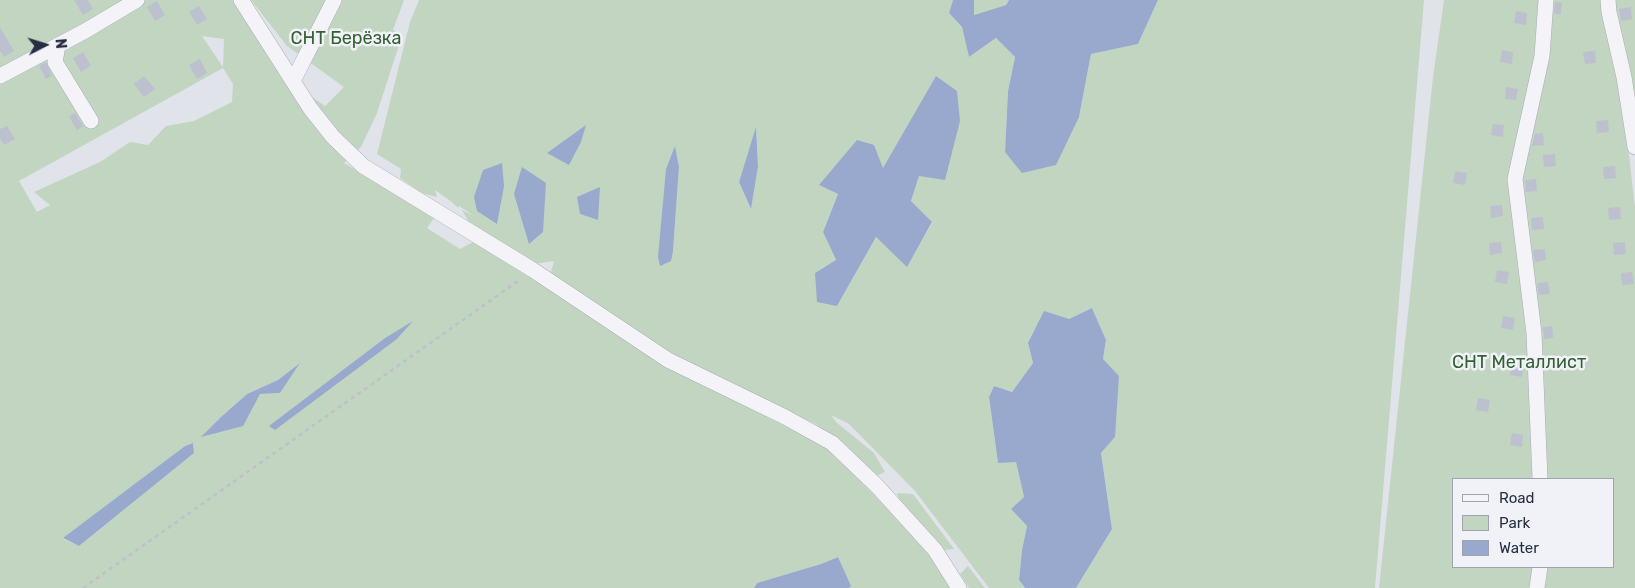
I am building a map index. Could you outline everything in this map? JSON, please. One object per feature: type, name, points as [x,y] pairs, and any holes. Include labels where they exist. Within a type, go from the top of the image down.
[{"type":"street","points":[[0,76],[137,0]]},
{"type":"street","points":[[241,0],[310,108],[333,137],[363,166],[533,270],[668,360],[785,417],[832,443],[877,486],[935,550],[959,588]]},
{"type":"street","points":[[293,82],[334,0]]},
{"type":"street","points":[[1540,478],[1534,333],[1515,179],[1542,56],[1546,0]]},
{"type":"street","points":[[1608,0],[1624,77],[1635,147]]},
{"type":"street","points":[[58,45],[55,62],[91,121]]},
{"type":"street","points":[[1537,588],[1540,568]]},
{"type":"path","points":[[83,588],[533,270]]},
{"type":"green space","name":"СНТ Берёзка","points":[[0,0],[237,0],[290,82],[325,106],[344,87],[287,46],[251,0],[404,0],[393,30],[402,36],[377,113],[361,147],[344,163],[435,217],[427,228],[460,249],[477,240],[715,391],[832,450],[935,560],[950,588],[849,588],[850,586],[838,557],[757,583],[754,588],[0,588]],"holes":[[[202,36],[224,39],[223,67]],[[223,68],[233,84],[232,102],[194,121],[166,126],[148,145],[130,142],[100,162],[34,192],[50,205],[37,212],[19,181]],[[411,323],[397,339],[269,427],[385,338]],[[299,364],[280,393],[260,394],[202,437],[247,394],[278,380]],[[193,443],[194,453],[79,546],[63,539],[185,446]]]},
{"type":"green space","points":[[419,0],[953,0],[949,13],[962,27],[969,57],[996,38],[1015,57],[1008,91],[1005,152],[1079,117],[1091,54],[1138,44],[1158,0],[1424,0],[1375,588],[1076,588],[1112,529],[1101,453],[1115,437],[1103,359],[1106,340],[1092,308],[1028,343],[1033,363],[1012,392],[994,386],[989,397],[998,463],[1016,461],[1024,497],[1011,509],[1027,526],[1019,580],[1025,588],[989,588],[915,491],[849,424],[831,415],[836,422],[874,453],[885,472],[876,476],[816,424],[739,388],[668,351],[550,275],[554,261],[533,264],[470,224],[462,210],[474,216],[459,206],[458,208],[435,190],[437,197],[422,193],[400,178],[401,169],[377,154],[410,22]],"holes":[[[936,77],[919,175],[911,201],[932,223],[907,266],[876,237],[837,306],[815,273],[836,261],[823,232],[838,194],[819,185],[883,169]],[[756,129],[758,167],[751,209],[739,182]],[[675,147],[679,167],[673,251]]]},
{"type":"green space","points":[[974,0],[1009,0],[1006,5],[974,15]]},
{"type":"green space","name":"СНТ Металлист","points":[[1444,0],[1611,0],[1635,207],[1635,588],[1379,588],[1433,77]]},
{"type":"green space","points":[[1614,0],[1635,0],[1635,151]]},
{"type":"green space","points":[[897,493],[913,494],[954,549],[944,550],[899,500]]},
{"type":"green space","points":[[968,566],[985,588],[969,588],[960,574]]},
{"type":"water","points":[[953,0],[974,0],[974,15],[1006,5],[1009,0],[1158,0],[1138,44],[1091,54],[1079,117],[1056,165],[1022,173],[1005,152],[1008,91],[1015,57],[996,38],[969,57],[962,27],[949,13]]},
{"type":"water","points":[[936,76],[957,91],[960,121],[945,180],[919,176],[911,201],[932,222],[907,267],[876,237],[837,306],[817,302],[815,273],[836,260],[823,232],[838,194],[819,185],[857,140],[874,145],[883,168]]},
{"type":"water","points":[[586,125],[581,142],[569,165],[547,153]]},
{"type":"water","points":[[756,127],[758,167],[751,209],[739,182]]},
{"type":"water","points":[[675,146],[679,167],[673,251],[671,261],[660,266],[658,257],[666,169]]},
{"type":"water","points":[[502,163],[504,186],[497,224],[477,211],[474,197],[483,170]]},
{"type":"water","points":[[522,167],[546,183],[543,232],[529,244],[514,194]]},
{"type":"water","points":[[600,187],[598,220],[580,214],[577,197]]},
{"type":"water","points":[[1092,308],[1106,340],[1103,359],[1119,376],[1115,437],[1101,453],[1112,529],[1076,588],[1025,588],[1019,580],[1027,526],[1011,509],[1024,497],[1016,462],[998,463],[989,397],[994,386],[1012,392],[1033,363],[1028,343],[1044,311],[1069,319]]},
{"type":"water","points":[[413,321],[397,339],[275,430],[269,426],[385,338]]},
{"type":"water","points":[[300,363],[280,393],[260,394],[243,426],[201,437],[247,394],[278,380]]},
{"type":"water","points":[[193,443],[194,453],[79,546],[63,538],[185,446]]},
{"type":"water","points":[[838,557],[851,586],[849,588],[754,588],[757,583]]},
{"type":"building","points":[[74,0],[88,0],[93,9],[83,15]]},
{"type":"building","points":[[157,1],[165,15],[155,21],[147,7]]},
{"type":"building","points":[[1555,2],[1562,3],[1561,14],[1554,14]]},
{"type":"building","points":[[199,6],[207,19],[197,25],[189,12]]},
{"type":"building","points":[[1631,7],[1632,19],[1621,21],[1619,9]]},
{"type":"building","points":[[1516,11],[1527,13],[1526,25],[1514,23]]},
{"type":"building","points":[[0,27],[14,51],[4,57],[0,51]]},
{"type":"building","points":[[1502,50],[1513,52],[1512,64],[1500,62]]},
{"type":"building","points":[[1595,51],[1596,63],[1585,64],[1583,52]]},
{"type":"building","points":[[83,52],[91,66],[81,72],[73,58]]},
{"type":"building","points":[[200,59],[207,73],[197,79],[189,65]]},
{"type":"building","points":[[46,62],[52,76],[46,79],[39,66]]},
{"type":"building","points":[[144,76],[155,89],[144,97],[134,84]]},
{"type":"building","points":[[1506,87],[1518,89],[1516,100],[1505,99]]},
{"type":"building","points":[[75,113],[83,126],[77,130],[69,116]]},
{"type":"building","points":[[1608,120],[1609,132],[1597,133],[1596,121]]},
{"type":"building","points":[[1493,124],[1504,125],[1503,137],[1491,135]]},
{"type":"building","points":[[7,126],[15,139],[4,145],[0,138],[0,129]]},
{"type":"building","points":[[1543,133],[1544,145],[1532,146],[1535,134]]},
{"type":"building","points":[[1555,154],[1556,166],[1544,167],[1543,155]]},
{"type":"building","points":[[1615,166],[1616,178],[1604,179],[1603,167]]},
{"type":"building","points":[[1455,171],[1467,173],[1465,185],[1453,183]]},
{"type":"building","points":[[1536,179],[1537,191],[1526,192],[1525,180]]},
{"type":"building","points":[[1502,205],[1503,216],[1491,218],[1490,206]]},
{"type":"building","points":[[1620,207],[1621,219],[1609,220],[1608,208]]},
{"type":"building","points":[[1543,217],[1544,229],[1532,230],[1531,218]]},
{"type":"building","points":[[1501,242],[1502,253],[1490,255],[1489,243]]},
{"type":"building","points":[[1625,242],[1626,254],[1614,255],[1613,243]]},
{"type":"building","points":[[1545,249],[1546,260],[1535,262],[1533,250]]},
{"type":"building","points":[[1497,270],[1509,272],[1507,284],[1495,282]]},
{"type":"building","points":[[1632,272],[1634,284],[1622,285],[1621,273]]},
{"type":"building","points":[[1548,282],[1550,294],[1539,295],[1537,283]]},
{"type":"building","points":[[1503,316],[1515,318],[1513,330],[1501,328]]},
{"type":"building","points":[[1552,326],[1553,338],[1544,339],[1543,327]]},
{"type":"building","points":[[1560,355],[1561,367],[1550,368],[1548,356]]},
{"type":"building","points":[[1512,363],[1524,365],[1522,377],[1510,375]]},
{"type":"building","points":[[1478,398],[1490,400],[1488,412],[1476,410]]},
{"type":"building","points":[[1512,433],[1523,435],[1522,447],[1510,445]]}]
